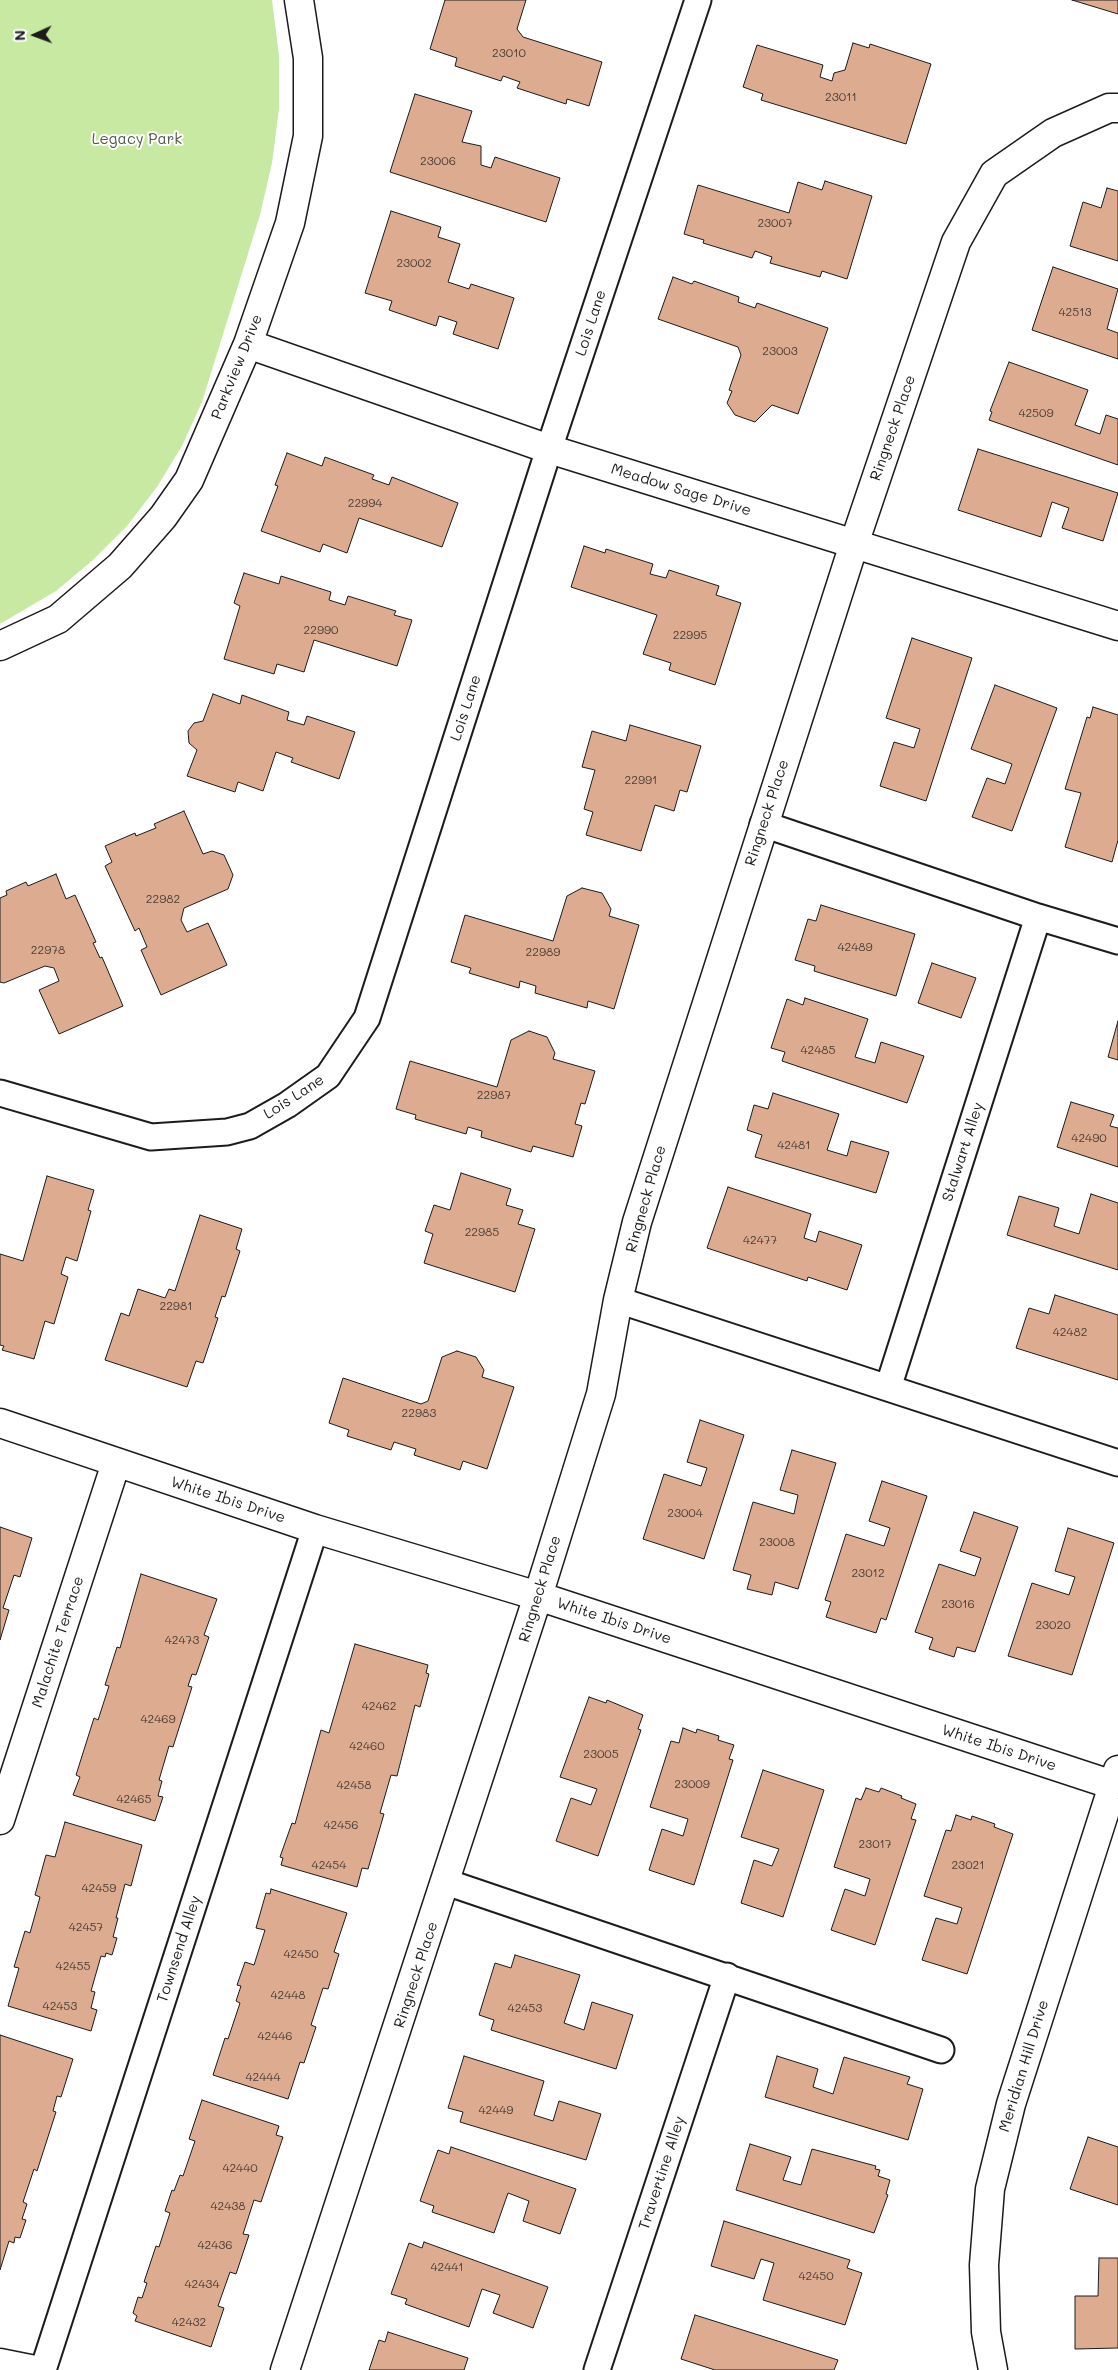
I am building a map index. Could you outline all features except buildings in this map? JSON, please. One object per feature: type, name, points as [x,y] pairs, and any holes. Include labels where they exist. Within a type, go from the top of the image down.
[{"type":"street","name":"Parkview Drive","points":[[0,646],[58,619],[120,566],[163,517],[189,480],[248,344],[290,223],[308,136],[308,58],[299,0]]},
{"type":"street","name":"Ringneck Place","points":[[285,2370],[446,1882],[601,1394],[618,1300],[637,1222],[854,544],[956,242],[994,174],[1053,133],[1109,108],[1118,108]]},
{"type":"street","name":"Meadow Sage Drive","points":[[248,344],[549,449],[1118,626]]},
{"type":"street","name":"White Ibis Drive","points":[[0,1423],[315,1529],[538,1596],[1116,1778]]},
{"type":"street","name":"Malachite Terrace","points":[[0,1820],[116,1463]]},
{"type":"street","name":"Meridian Hill Drive","points":[[993,2370],[986,2332],[984,2265],[990,2189],[1011,2104],[1116,1778]]},
{"type":"street","points":[[0,2363],[35,2370]]},
{"type":"lane","name":"Lois Lane","points":[[0,1093],[151,1137],[227,1132],[250,1126],[287,1105],[328,1076],[367,1018],[549,449],[698,0]]},
{"type":"lane","points":[[763,824],[1038,917],[1118,941]]},
{"type":"lane","name":"Stalwart Alley","points":[[888,1388],[1038,917]]},
{"type":"lane","points":[[618,1300],[1118,1463]]},
{"type":"lane","name":"Townsend Alley","points":[[43,2370],[315,1529]]},
{"type":"lane","points":[[446,1882],[940,2050]]},
{"type":"lane","name":"Travertine Alley","points":[[597,2370],[727,1976]]},
{"type":"green space","name":"Legacy Park","points":[[0,0],[272,0],[279,56],[279,109],[272,163],[260,215],[202,402],[182,446],[157,487],[127,526],[93,560],[56,591],[0,624]]}]
